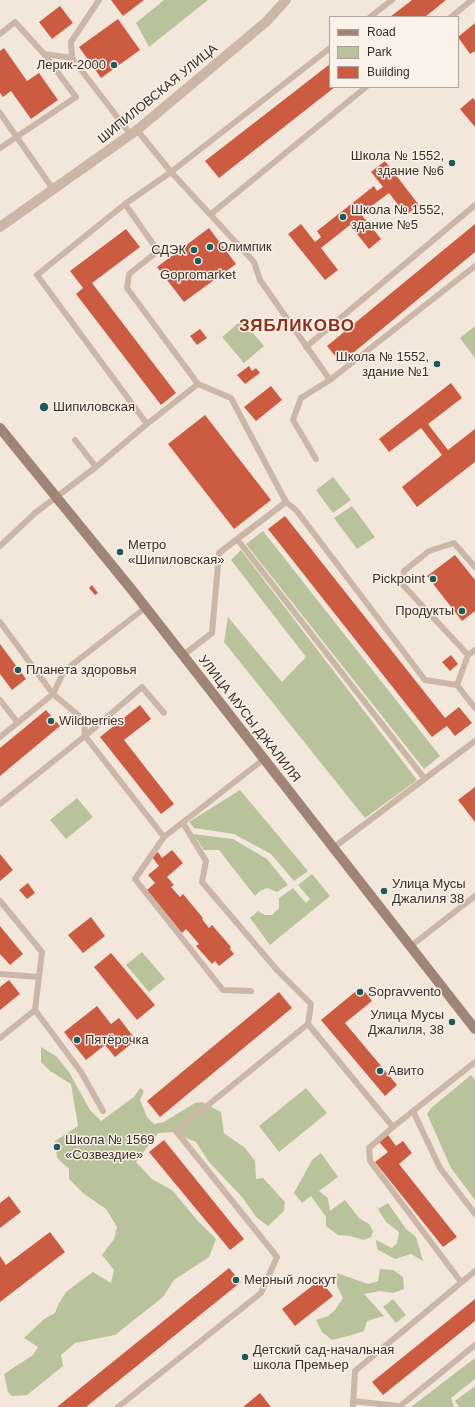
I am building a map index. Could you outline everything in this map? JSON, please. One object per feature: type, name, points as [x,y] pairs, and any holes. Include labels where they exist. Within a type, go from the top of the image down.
[{"type":"main road","name":"УЛИЦА МУСЫ ДЖАЛИЛЯ","points":[[0,428],[145,608],[475,1029]]},
{"type":"street","name":"ШИПИЛОВСКАЯ УЛИЦА","points":[[0,227],[134,132],[266,22],[286,0]]},
{"type":"lane","points":[[98,0],[71,42],[72,58],[134,132],[254,262],[260,280],[330,380]]},
{"type":"lane","points":[[371,16],[392,0]]},
{"type":"lane","points":[[452,16],[472,0]]},
{"type":"lane","points":[[0,34],[15,22],[44,54],[76,97],[0,148]]},
{"type":"lane","points":[[147,424],[37,275],[125,204],[171,172],[329,49]]},
{"type":"lane","points":[[44,54],[72,58]]},
{"type":"lane","points":[[211,214],[365,88]]},
{"type":"lane","points":[[0,113],[53,189]]},
{"type":"lane","points":[[125,204],[158,251],[129,274],[127,288],[198,384],[231,398],[286,502],[296,510],[425,680],[457,686],[475,708]]},
{"type":"lane","points":[[306,347],[475,205]]},
{"type":"lane","points":[[316,459],[294,420],[301,398],[330,380],[475,266]]},
{"type":"lane","points":[[0,546],[35,513],[96,467],[198,384]]},
{"type":"lane","points":[[75,440],[96,467]]},
{"type":"lane","points":[[182,656],[212,633],[219,553],[286,502]]},
{"type":"lane","points":[[237,539],[425,779]]},
{"type":"lane","points":[[468,655],[402,585],[404,571],[429,551],[454,543],[475,567]]},
{"type":"lane","points":[[0,737],[53,694],[64,671],[145,608]]},
{"type":"lane","points":[[0,622],[53,694],[84,720],[85,736],[164,838]]},
{"type":"lane","points":[[457,686],[468,655],[475,650]]},
{"type":"lane","points":[[0,804],[85,736],[142,687],[164,713]]},
{"type":"lane","points":[[0,700],[18,723]]},
{"type":"lane","points":[[333,848],[475,741]]},
{"type":"lane","points":[[251,991],[223,990],[135,879],[164,838],[264,759]]},
{"type":"lane","points":[[118,1407],[261,1293],[277,1256],[176,1131],[308,1024],[311,1004],[277,970],[202,882],[206,861],[183,823]]},
{"type":"lane","points":[[410,946],[475,896]]},
{"type":"lane","points":[[0,901],[42,952],[35,1010],[81,1072],[103,1111]]},
{"type":"lane","points":[[0,974],[38,977]]},
{"type":"lane","points":[[0,1038],[35,1010]]},
{"type":"lane","points":[[308,1024],[393,1127]]},
{"type":"lane","points":[[461,1282],[370,1161],[369,1148],[475,1062]]},
{"type":"lane","points":[[413,1111],[440,1168],[475,1214]]},
{"type":"lane","points":[[475,1271],[355,1372],[353,1404],[398,1407],[475,1345]]},
{"type":"green space","points":[[164,0],[208,0],[149,47],[136,23]]},
{"type":"green space","points":[[242,320],[264,346],[244,363],[222,337]]},
{"type":"green space","points":[[475,326],[475,358],[460,338]]},
{"type":"green space","points":[[333,477],[351,500],[333,513],[316,490]]},
{"type":"green space","points":[[352,506],[375,537],[357,549],[334,518]]},
{"type":"green space","points":[[263,531],[440,756],[424,769],[246,544]]},
{"type":"green space","points":[[241,550],[417,780],[365,818],[224,642],[228,617],[282,682],[306,657],[231,560]]},
{"type":"green space","points":[[240,790],[308,871],[294,881],[271,854],[234,834],[194,828],[189,822]]},
{"type":"green space","points":[[77,798],[93,817],[66,839],[50,820]]},
{"type":"green space","points":[[193,834],[233,839],[267,859],[288,885],[277,892],[267,888],[260,891],[255,896],[219,850],[204,850]]},
{"type":"green space","points":[[312,874],[330,896],[270,945],[250,918],[258,911],[265,915],[272,915],[279,908],[279,898],[293,888],[306,903],[310,899],[298,885]]},
{"type":"green space","points":[[142,952],[165,979],[149,992],[126,965]]},
{"type":"green space","points":[[41,1047],[56,1056],[69,1072],[90,1110],[101,1121],[134,1097],[140,1088],[144,1091],[140,1100],[147,1117],[154,1124],[164,1122],[195,1103],[202,1102],[221,1112],[224,1133],[245,1148],[255,1161],[256,1179],[263,1178],[285,1202],[284,1211],[268,1226],[256,1217],[242,1197],[209,1162],[196,1142],[172,1132],[158,1133],[136,1162],[152,1179],[172,1190],[197,1220],[216,1239],[209,1257],[174,1280],[163,1297],[115,1335],[75,1343],[61,1355],[63,1366],[27,1395],[12,1396],[8,1392],[4,1374],[33,1355],[38,1347],[24,1338],[44,1319],[55,1313],[66,1292],[79,1282],[93,1272],[111,1283],[114,1270],[102,1255],[114,1239],[117,1227],[106,1209],[84,1194],[69,1179],[69,1169],[57,1158],[55,1141],[78,1126],[71,1084],[50,1071],[41,1062]]},
{"type":"green space","points":[[471,1075],[475,1080],[475,1200],[451,1168],[427,1114],[431,1108]]},
{"type":"green space","points":[[306,1088],[327,1113],[279,1152],[259,1126]]},
{"type":"green space","points":[[321,1153],[338,1177],[319,1191],[328,1198],[330,1211],[345,1200],[359,1218],[369,1224],[373,1231],[371,1237],[364,1240],[350,1236],[338,1235],[326,1226],[326,1217],[311,1196],[302,1203],[294,1193],[312,1160]]},
{"type":"green space","points":[[388,1203],[406,1229],[416,1237],[423,1261],[411,1254],[395,1259],[377,1249],[376,1240],[392,1248],[397,1243],[399,1232],[386,1222],[378,1209]]},
{"type":"green space","points":[[380,1269],[393,1270],[403,1277],[404,1289],[393,1293],[380,1291],[364,1294],[384,1316],[367,1321],[364,1331],[332,1340],[322,1332],[316,1320],[328,1316],[335,1310],[343,1298],[337,1286],[337,1273],[368,1284],[378,1281]]},
{"type":"green space","points":[[393,1299],[406,1315],[396,1323],[383,1307]]},
{"type":"green space","points":[[475,1358],[475,1379],[451,1398],[454,1407],[411,1407]]},
{"type":"green space","points":[[475,1386],[475,1407],[459,1407],[455,1401]]},
{"type":"building","points":[[111,0],[144,0],[123,16]]},
{"type":"building","points":[[412,0],[446,0],[426,16],[391,16]]},
{"type":"building","points":[[60,6],[73,23],[52,39],[39,22]]},
{"type":"building","points":[[118,19],[140,50],[101,78],[79,47]]},
{"type":"building","points":[[475,23],[475,51],[470,54],[459,36]]},
{"type":"building","points":[[4,48],[27,81],[39,73],[58,100],[31,119],[11,91],[3,97],[0,93],[0,51]]},
{"type":"building","points":[[329,65],[329,88],[334,88],[219,178],[205,161]]},
{"type":"building","points":[[473,98],[475,101],[475,127],[460,109]]},
{"type":"building","points":[[385,161],[419,205],[406,215],[389,193],[361,214],[381,239],[369,249],[350,225],[321,248],[338,270],[325,280],[288,234],[301,224],[315,242],[321,237],[317,231],[374,186],[377,191],[383,187],[371,172]]},
{"type":"building","points":[[475,224],[475,252],[341,363],[327,346]]},
{"type":"building","points":[[209,228],[236,264],[184,302],[157,267]]},
{"type":"building","points":[[126,229],[140,247],[92,283],[176,393],[161,405],[76,294],[83,288],[70,271]]},
{"type":"building","points":[[200,329],[207,338],[197,345],[190,336]]},
{"type":"building","points":[[249,366],[252,371],[256,368],[260,373],[245,384],[237,375]]},
{"type":"building","points":[[451,383],[462,398],[428,424],[448,450],[475,429],[475,462],[417,507],[402,487],[442,455],[421,428],[389,452],[379,439]]},
{"type":"building","points":[[271,386],[282,400],[256,421],[244,407]]},
{"type":"building","points":[[205,415],[271,500],[234,529],[168,444]]},
{"type":"building","points":[[285,516],[445,718],[459,707],[472,723],[455,736],[447,726],[432,737],[268,529]]},
{"type":"building","points":[[455,555],[475,580],[475,611],[462,621],[427,576]]},
{"type":"building","points":[[92,585],[98,593],[95,595],[89,588]]},
{"type":"building","points":[[0,644],[26,679],[12,690],[0,674]]},
{"type":"building","points":[[451,655],[458,664],[450,671],[442,662]]},
{"type":"building","points":[[140,705],[151,719],[124,740],[174,804],[161,814],[100,737]]},
{"type":"building","points":[[46,710],[60,726],[0,776],[0,748]]},
{"type":"building","points":[[475,787],[475,822],[458,800]]},
{"type":"building","points":[[172,850],[183,863],[167,877],[174,885],[171,887],[180,897],[183,894],[203,918],[202,919],[209,928],[212,925],[231,947],[230,949],[234,954],[219,966],[215,961],[212,964],[196,946],[199,944],[186,929],[182,933],[147,890],[155,883],[148,875],[159,866],[152,857],[158,852],[162,858]]},
{"type":"building","points":[[0,854],[13,870],[0,881]]},
{"type":"building","points":[[28,883],[35,893],[27,899],[19,890]]},
{"type":"building","points":[[91,917],[105,936],[83,953],[68,935]]},
{"type":"building","points":[[0,926],[23,954],[10,965],[0,954]]},
{"type":"building","points":[[111,953],[155,1005],[137,1020],[94,967]]},
{"type":"building","points":[[9,980],[20,994],[0,1010],[0,987]]},
{"type":"building","points":[[361,987],[372,1001],[345,1023],[397,1085],[385,1096],[321,1020]]},
{"type":"building","points":[[279,992],[292,1008],[160,1117],[147,1101]]},
{"type":"building","points":[[97,1006],[111,1024],[119,1018],[136,1040],[115,1057],[105,1045],[86,1060],[64,1032]]},
{"type":"building","points":[[388,1135],[396,1146],[403,1141],[412,1153],[399,1164],[457,1237],[443,1247],[375,1162],[388,1152],[379,1142]]},
{"type":"building","points":[[164,1140],[244,1239],[230,1250],[149,1152]]},
{"type":"building","points":[[9,1196],[21,1212],[0,1228],[0,1203]]},
{"type":"building","points":[[50,1232],[65,1252],[0,1302],[0,1256],[6,1265]]},
{"type":"building","points":[[229,1268],[241,1282],[86,1407],[57,1407]]},
{"type":"building","points":[[320,1280],[333,1296],[295,1326],[282,1309]]},
{"type":"building","points":[[475,1299],[475,1321],[383,1395],[372,1382]]},
{"type":"building","points":[[260,1393],[271,1407],[243,1407]]},
{"type":"place","name":"Лерик-2000","points":[[114,65]]},
{"type":"place","name":"Школа № 1552, здание №6","points":[[452,163]]},
{"type":"place","name":"Школа № 1552, здание №5","points":[[343,217]]},
{"type":"place","name":"Олимпик","points":[[210,247]]},
{"type":"place","name":"СДЭК","points":[[194,250]]},
{"type":"place","name":"Gopromarket","points":[[198,261]]},
{"type":"place","name":"Школа № 1552, здание №1","points":[[437,364]]},
{"type":"place","name":"Шипиловская","points":[[44,407]]},
{"type":"place","name":"Метро «Шипиловская»","points":[[120,552]]},
{"type":"place","name":"Pickpoint","points":[[433,579]]},
{"type":"place","name":"Продукты","points":[[462,611]]},
{"type":"place","name":"Планета здоровья","points":[[18,670]]},
{"type":"place","name":"Wildberries","points":[[51,721]]},
{"type":"place","name":"Улица Мусы Джалиля 38","points":[[384,891]]},
{"type":"place","name":"Sopravvento","points":[[360,992]]},
{"type":"place","name":"Улица Мусы Джалиля, 38","points":[[452,1022]]},
{"type":"place","name":"Пятёрочка","points":[[77,1040]]},
{"type":"place","name":"Авито","points":[[380,1071]]},
{"type":"place","name":"Школа № 1569 «Созвездие»","points":[[57,1147]]},
{"type":"place","name":"Мерный лоскут","points":[[236,1280]]},
{"type":"place","name":"Детский сад-начальная школа Премьер","points":[[245,1357]]},
{"type":"district","name":"ЗЯБЛИКОВО","points":[[297,326]]}]
